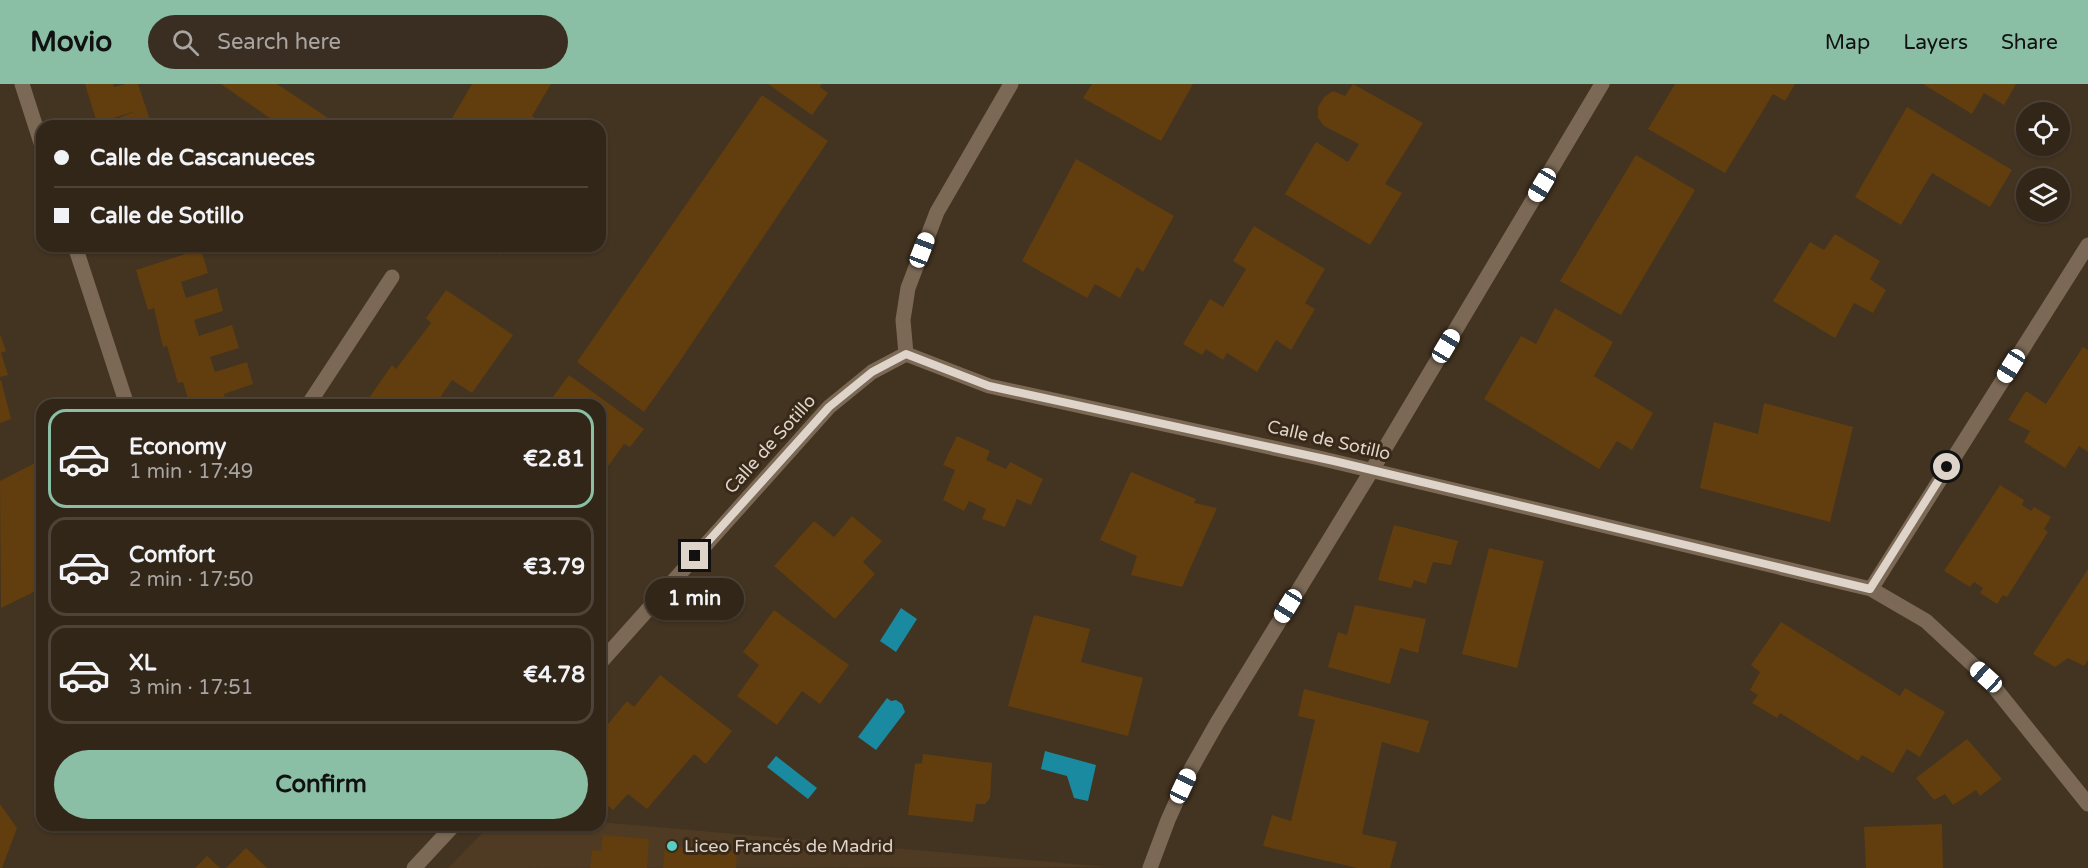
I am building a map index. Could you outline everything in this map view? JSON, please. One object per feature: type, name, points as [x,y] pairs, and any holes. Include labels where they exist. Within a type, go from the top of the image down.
[{"type":"street","points":[[22,84],[36,127]]},
{"type":"street","points":[[906,354],[903,320],[908,288],[937,212],[1011,84]]},
{"type":"street","points":[[1150,868],[1168,820],[1196,760],[1602,84]]},
{"type":"street","points":[[1870,589],[2088,245]]},
{"type":"street","points":[[77,252],[125,399]]},
{"type":"street","points":[[312,399],[392,277]]},
{"type":"street","name":"Calle de Sotillo","points":[[606,656],[829,407],[872,372],[906,354],[989,386],[1372,470],[1870,589],[1926,621],[1986,677],[2088,804]]},
{"type":"street","points":[[414,868],[448,831]]},
{"type":"shaded area","name":"Liceo Francés de Madrid","points":[[606,823],[1109,867],[448,868],[484,831],[606,831]]},
{"type":"water","points":[[901,608],[917,619],[896,652],[880,641]]},
{"type":"water","points":[[887,698],[902,704],[905,712],[876,750],[858,737]]},
{"type":"water","points":[[1045,751],[1096,765],[1088,801],[1074,798],[1067,776],[1041,769]]},
{"type":"water","points":[[776,756],[817,788],[808,799],[767,767]]},
{"type":"building","points":[[85,84],[113,84],[114,87],[138,84],[150,120],[116,120],[136,111],[107,120],[96,120]]},
{"type":"building","points":[[221,84],[277,84],[331,120],[272,120]]},
{"type":"building","points":[[472,84],[551,84],[532,116],[538,120],[451,120]]},
{"type":"building","points":[[768,84],[822,84],[820,87],[828,93],[812,115]]},
{"type":"building","points":[[1092,84],[1193,84],[1161,141],[1083,98]]},
{"type":"building","points":[[1353,84],[1423,123],[1385,184],[1402,193],[1370,245],[1285,194],[1316,142],[1348,162],[1359,144],[1324,126],[1318,118],[1318,107],[1324,97],[1333,91],[1345,96]]},
{"type":"building","points":[[1675,84],[1795,84],[1785,101],[1773,94],[1725,173],[1648,129]]},
{"type":"building","points":[[1923,84],[2016,84],[2004,105],[1984,93],[1972,114]]},
{"type":"building","points":[[762,95],[828,141],[644,412],[577,362]]},
{"type":"building","points":[[1907,107],[2012,170],[1990,207],[1932,173],[1901,225],[1855,197]]},
{"type":"building","points":[[1636,155],[1695,190],[1621,315],[1560,281]]},
{"type":"building","points":[[1076,159],[1174,216],[1143,272],[1137,267],[1120,298],[1095,284],[1087,298],[1022,261]]},
{"type":"building","points":[[1254,226],[1325,269],[1305,303],[1315,309],[1291,350],[1276,340],[1257,372],[1227,353],[1223,360],[1206,349],[1202,355],[1183,344],[1210,299],[1223,307],[1246,269],[1233,261]]},
{"type":"building","points":[[1835,234],[1880,261],[1870,279],[1886,290],[1873,313],[1854,303],[1835,338],[1773,301],[1810,242],[1824,250]]},
{"type":"building","points":[[192,252],[202,252],[208,273],[181,282],[186,298],[217,288],[223,311],[194,320],[199,336],[232,325],[239,348],[210,357],[215,372],[247,362],[253,384],[224,394],[225,399],[188,399],[183,382],[178,383],[167,346],[163,347],[154,308],[148,310],[136,270]]},
{"type":"building","points":[[446,290],[513,335],[472,393],[452,380],[439,399],[368,399],[392,365],[396,369],[431,323],[426,318]]},
{"type":"building","points":[[1555,308],[1613,342],[1594,376],[1653,413],[1632,450],[1617,441],[1599,469],[1484,399],[1521,336],[1536,344]]},
{"type":"building","points":[[0,334],[6,351],[1,353],[8,375],[0,377]]},
{"type":"building","points":[[2083,347],[2088,350],[2088,452],[2079,446],[2065,468],[2024,442],[2030,431],[2008,420],[2026,391],[2046,404]]},
{"type":"building","points":[[569,375],[602,399],[551,399]]},
{"type":"building","points":[[0,381],[11,419],[0,423]]},
{"type":"building","points":[[606,402],[644,429],[630,447],[624,444],[606,469]]},
{"type":"building","points":[[1764,403],[1853,427],[1830,522],[1700,488],[1714,422],[1758,434]]},
{"type":"building","points":[[957,436],[990,451],[986,460],[1006,469],[1010,462],[1043,479],[1031,505],[1017,499],[1005,527],[982,519],[986,509],[969,501],[964,511],[943,500],[955,470],[943,465]]},
{"type":"building","points":[[36,463],[36,591],[1,608],[0,481]]},
{"type":"building","points":[[1131,472],[1196,499],[1194,503],[1217,508],[1182,587],[1131,575],[1137,556],[1100,540]]},
{"type":"building","points":[[2000,485],[2024,500],[2022,505],[2031,511],[2034,507],[2051,517],[2044,529],[2048,532],[2007,597],[2003,595],[1997,604],[1980,593],[1983,588],[1974,582],[1970,587],[1944,571]]},
{"type":"building","points":[[852,516],[882,541],[863,562],[875,574],[835,619],[774,566],[814,521],[834,537]]},
{"type":"building","points":[[1394,525],[1458,541],[1451,565],[1433,562],[1426,584],[1414,580],[1411,588],[1378,580]]},
{"type":"building","points":[[1489,548],[1544,561],[1517,668],[1462,654]]},
{"type":"building","points":[[2088,569],[2088,660],[2084,666],[2068,658],[2055,667],[2033,654]]},
{"type":"building","points":[[1355,605],[1426,619],[1418,653],[1400,648],[1390,684],[1328,667],[1338,632],[1347,635]]},
{"type":"building","points":[[774,610],[849,665],[820,704],[802,691],[777,725],[737,696],[759,665],[743,652]]},
{"type":"building","points":[[1034,615],[1090,629],[1081,662],[1143,678],[1128,736],[1008,706]]},
{"type":"building","points":[[1781,622],[1900,696],[1905,688],[1945,712],[1920,757],[1907,749],[1893,773],[1862,755],[1858,761],[1780,713],[1777,718],[1752,703],[1758,695],[1750,690],[1760,672],[1751,665]]},
{"type":"building","points":[[660,675],[732,731],[706,764],[694,754],[647,809],[628,794],[613,810],[606,804],[606,727],[627,701],[634,707]]},
{"type":"building","points":[[1304,689],[1429,721],[1419,753],[1382,742],[1362,834],[1397,842],[1390,868],[1357,868],[1263,846],[1272,815],[1291,821],[1315,720],[1298,716]]},
{"type":"building","points":[[1967,739],[2002,779],[1980,796],[1976,790],[1953,805],[1945,794],[1934,800],[1916,778]]},
{"type":"building","points":[[923,754],[992,763],[990,798],[985,804],[976,804],[973,822],[908,815],[915,764],[922,763]]},
{"type":"building","points":[[0,804],[17,828],[2,868],[0,868]]},
{"type":"building","points":[[1942,824],[1943,868],[1866,868],[1864,827]]},
{"type":"building","points":[[603,835],[649,839],[647,868],[590,868],[592,850],[601,851]]},
{"type":"building","points":[[665,846],[737,851],[736,868],[663,868]]},
{"type":"building","points":[[246,848],[267,868],[226,868]]},
{"type":"building","points":[[207,856],[220,868],[195,868]]},
{"type":"place","name":"Liceo Francés de Madrid","points":[[672,846]]},
{"type":"route","points":[[695,556],[829,407],[872,372],[906,354],[989,386],[1334,461],[1870,589],[1947,467]]}]
